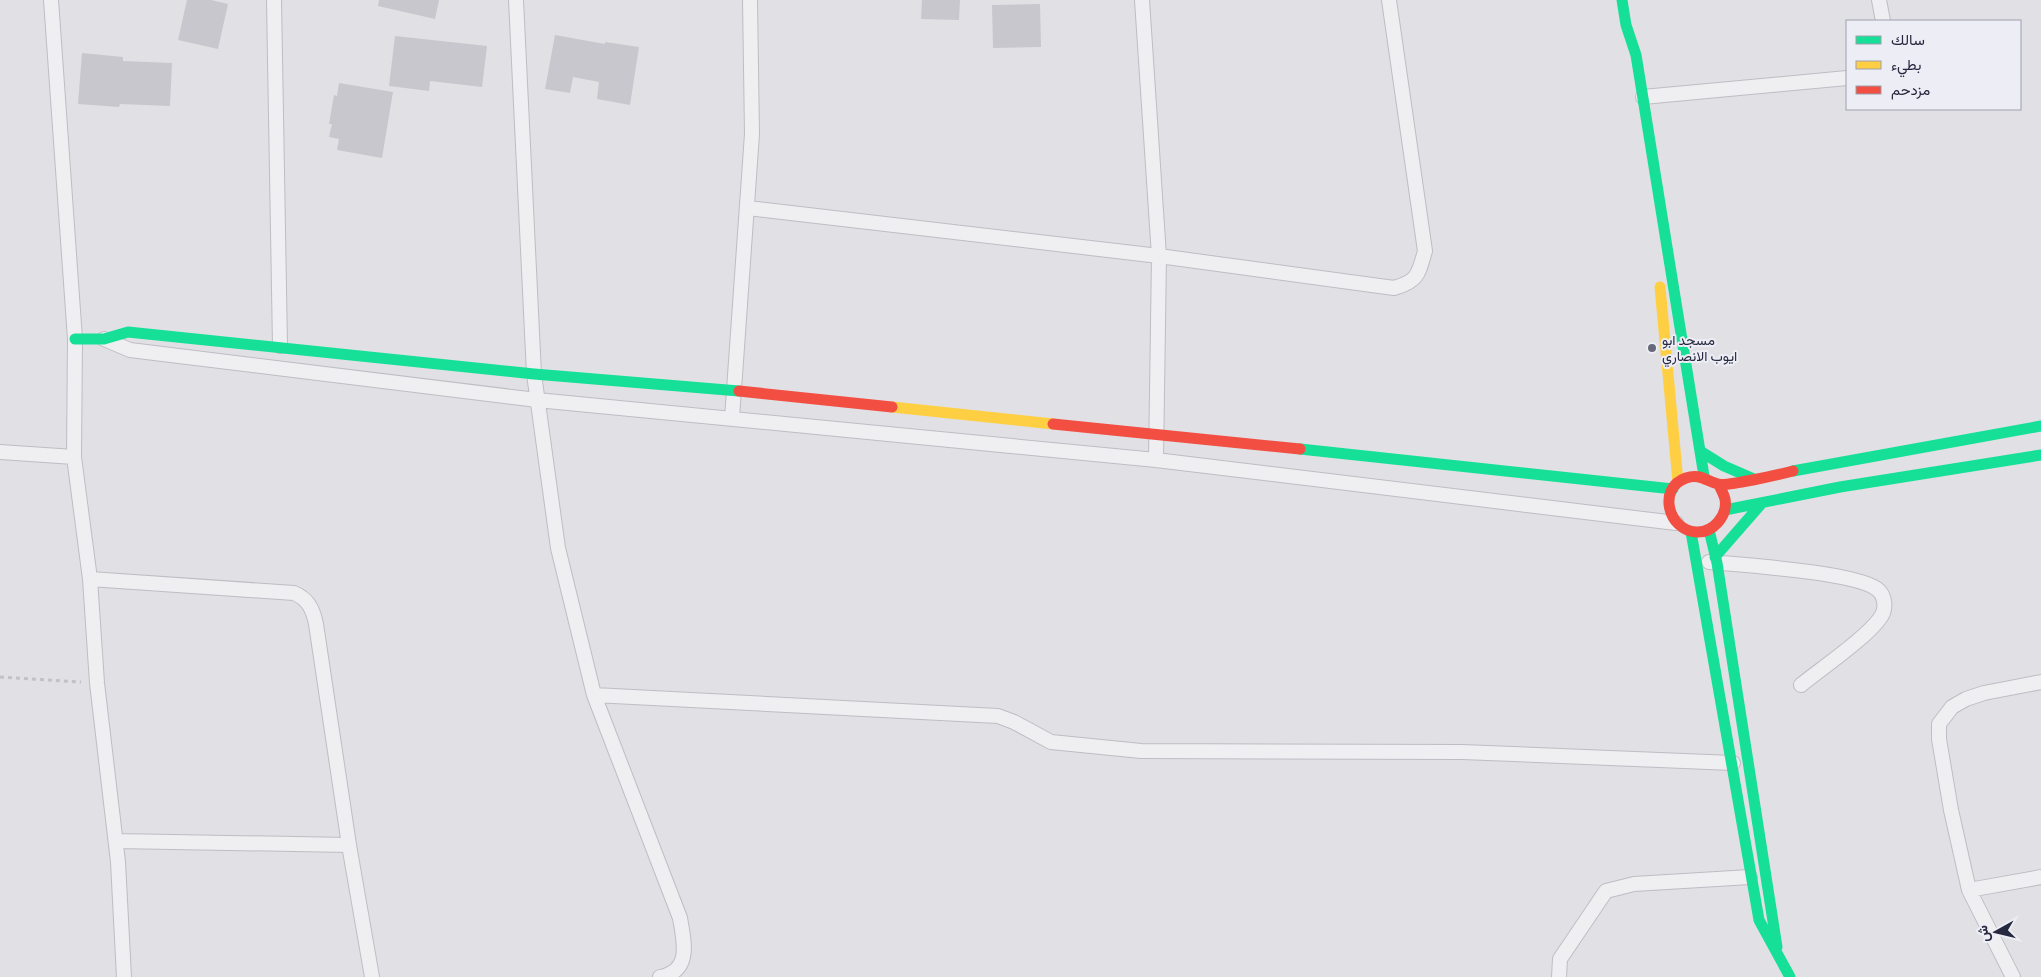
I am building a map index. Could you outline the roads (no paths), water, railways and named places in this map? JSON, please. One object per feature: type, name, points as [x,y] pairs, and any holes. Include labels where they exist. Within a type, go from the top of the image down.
[{"type":"street","points":[[51,0],[75,339],[74,458],[90,579],[97,683],[116,841],[124,977]]},
{"type":"street","points":[[274,0],[280,346]]},
{"type":"street","points":[[516,0],[534,374],[558,548],[594,695],[680,918],[684,946],[681,963],[675,972],[660,977]]},
{"type":"street","points":[[732,418],[752,134],[750,0]]},
{"type":"street","points":[[1142,0],[1159,256],[1156,460]]},
{"type":"street","points":[[748,208],[1159,256],[1394,288],[1412,282],[1419,272],[1425,251],[1389,0]]},
{"type":"street","points":[[1622,0],[1626,26],[1636,56],[1704,476]]},
{"type":"street","points":[[1879,0],[1883,20]]},
{"type":"street","points":[[1626,26],[1625,56],[1640,154]]},
{"type":"street","points":[[1643,97],[1846,78]]},
{"type":"street","points":[[1658,272],[1664,312],[1676,486],[1669,506],[1676,523]]},
{"type":"street","points":[[75,339],[104,339],[128,332],[280,346],[534,374],[734,391],[1155,435],[1676,486],[1695,475],[1704,476],[1719,485],[1726,501],[1722,518],[1709,530],[1691,532],[1676,523],[1156,460],[537,400],[130,350],[104,339]]},
{"type":"street","points":[[1719,485],[2041,426]]},
{"type":"street","points":[[1700,451],[1724,466],[1754,479]]},
{"type":"street","points":[[0,452],[74,458]]},
{"type":"street","points":[[1725,510],[1840,487],[2041,455]]},
{"type":"street","points":[[1716,560],[1762,503]]},
{"type":"street","points":[[1709,530],[1716,560],[1778,956]]},
{"type":"street","points":[[1691,532],[1759,920],[1790,977]]},
{"type":"street","points":[[1696,561],[1716,560],[1826,576],[1858,582],[1876,588],[1882,594],[1884,612],[1876,623],[1861,638],[1801,685]]},
{"type":"street","points":[[90,579],[294,593],[308,602],[314,612],[349,845],[372,977]]},
{"type":"street","points":[[2013,977],[1970,890],[1951,810],[1939,739],[1939,724],[1952,707],[1966,699],[1984,693],[2041,682]]},
{"type":"street","points":[[594,695],[998,716],[1014,722],[1051,742],[1141,751],[1462,752],[1733,763]]},
{"type":"street","points":[[116,841],[349,845]]},
{"type":"street","points":[[1560,977],[1560,960],[1606,891],[1634,884],[1750,877]]},
{"type":"street","points":[[1970,890],[2041,877]]},
{"type":"place","name":"مسجد ابو ايوب الانصاري","points":[[1652,348]]}]
